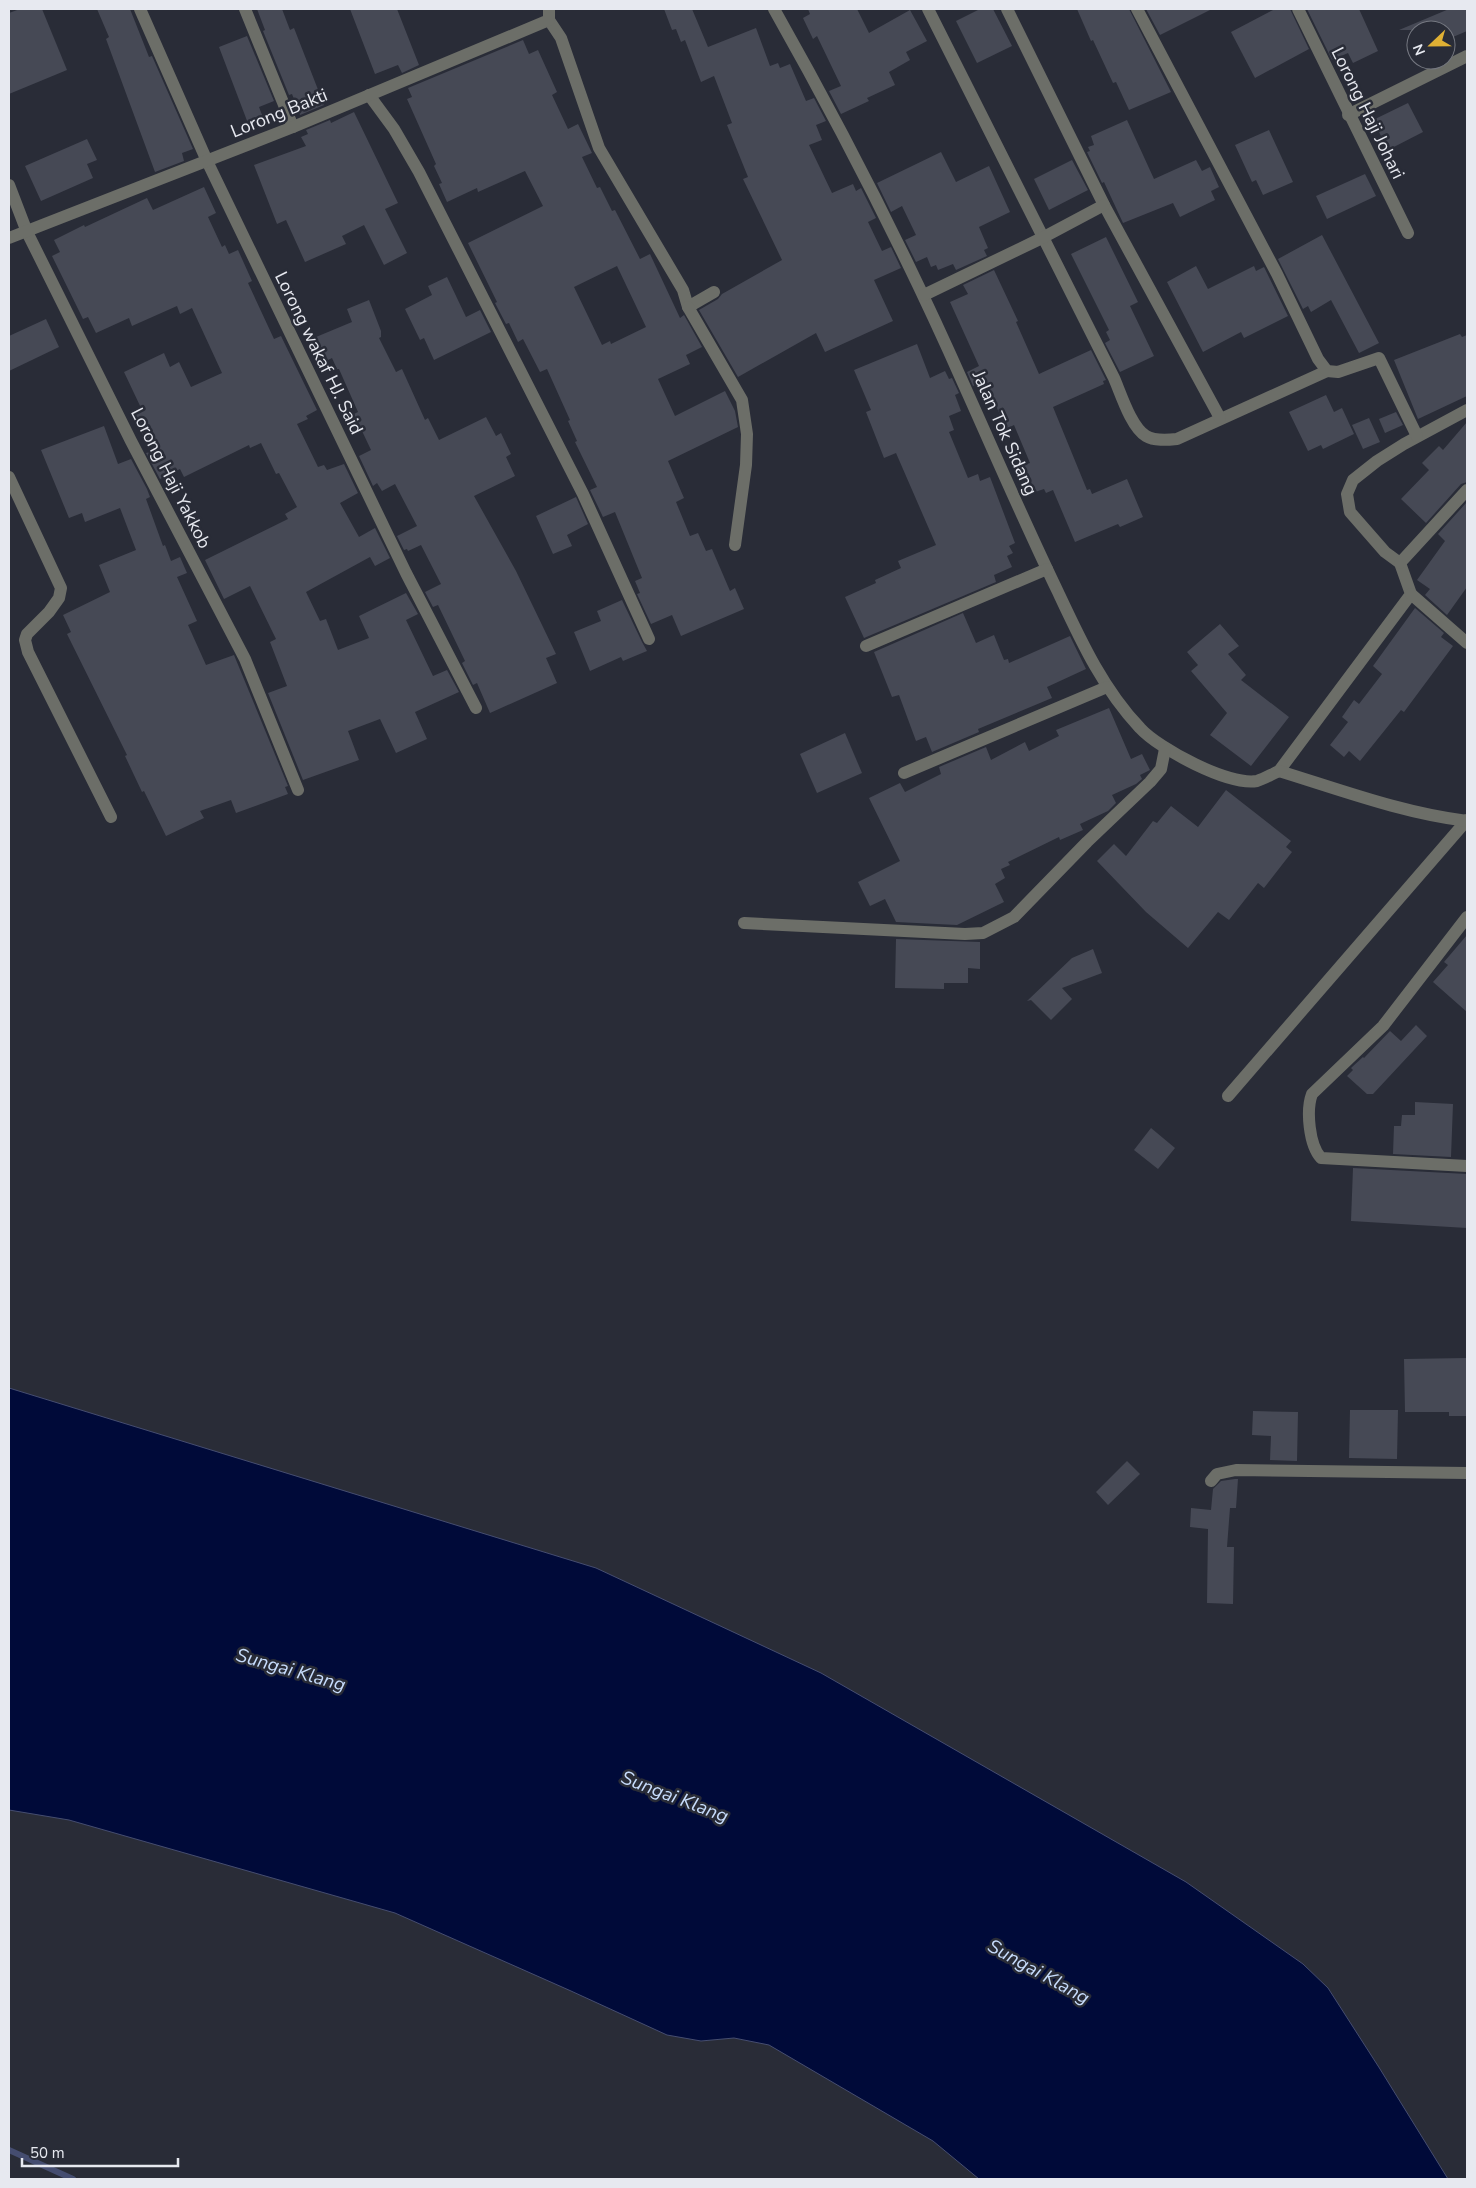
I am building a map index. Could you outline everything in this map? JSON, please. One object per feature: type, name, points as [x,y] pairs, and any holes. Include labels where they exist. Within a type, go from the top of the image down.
[{"type":"street","name":"Lorong wakaf HJ. Said","points":[[140,9],[208,161],[406,573],[476,708]]},
{"type":"street","points":[[245,9],[293,127]]},
{"type":"street","name":"Jalan Tok Sidang","points":[[774,9],[814,80],[924,295],[1047,570],[1080,638],[1107,687],[1142,731],[1165,749],[1232,780],[1256,781],[1279,771]]},
{"type":"street","points":[[928,9],[1114,378],[1132,419],[1146,436],[1160,440],[1176,439],[1327,371],[1338,372],[1379,358],[1417,436]]},
{"type":"street","points":[[1007,9],[1104,205],[1220,418]]},
{"type":"street","points":[[1137,9],[1277,274],[1318,359],[1327,371]]},
{"type":"street","name":"Lorong Haji Johari","points":[[1298,9],[1408,233]]},
{"type":"street","name":"Lorong Bakti","points":[[9,238],[293,127],[549,14]]},
{"type":"street","points":[[549,14],[562,38],[599,148],[683,290],[688,307],[742,400],[747,434],[746,465],[735,545]]},
{"type":"street","points":[[1348,114],[1467,56]]},
{"type":"street","points":[[369,95],[394,129],[432,199],[583,494],[648,639]]},
{"type":"street","name":"Lorong Haji Yakkob","points":[[9,185],[27,232],[131,442],[245,659],[298,790]]},
{"type":"street","points":[[924,295],[1042,238],[1104,205]]},
{"type":"street","points":[[688,307],[714,292]]},
{"type":"street","points":[[1467,410],[1417,436],[1376,461],[1353,480],[1347,494],[1350,512],[1379,547],[1400,563],[1411,594],[1467,643]]},
{"type":"street","points":[[9,477],[61,588],[59,598],[49,612],[27,634],[25,640],[28,652],[111,817]]},
{"type":"street","points":[[1400,563],[1467,490]]},
{"type":"street","points":[[866,646],[1047,570]]},
{"type":"street","points":[[1411,594],[1279,771],[1404,810],[1428,816],[1467,820]]},
{"type":"street","points":[[904,773],[1107,687]]},
{"type":"street","points":[[744,923],[964,934],[983,933],[1014,917],[1087,842],[1150,782],[1161,769],[1165,749]]},
{"type":"street","points":[[1228,1096],[1467,820]]},
{"type":"street","points":[[1467,917],[1383,1026],[1312,1094],[1308,1104],[1315,1151],[1321,1158],[1467,1166]]},
{"type":"street","points":[[1211,1481],[1218,1474],[1236,1470],[1467,1473]]},
{"type":"water","name":"Sungai Klang","points":[[9,1388],[596,1568],[821,1673],[1186,1882],[1303,1964],[1328,1988],[1448,2179],[979,2179],[933,2141],[769,2045],[734,2038],[701,2041],[667,2035],[395,1913],[69,1820],[9,1810]]},
{"type":"building","points":[[20,9],[42,9],[67,70],[9,94],[9,13]]},
{"type":"building","points":[[97,9],[130,9],[149,57],[152,56],[193,149],[182,153],[184,161],[155,172],[106,39],[109,37]]},
{"type":"building","points":[[257,9],[282,9],[290,30],[294,28],[324,105],[300,115],[292,94],[289,95],[263,31],[265,30]]},
{"type":"building","points":[[350,9],[397,9],[419,65],[402,73],[398,65],[375,74]]},
{"type":"building","points":[[664,9],[692,9],[708,47],[756,28],[770,66],[778,63],[780,68],[790,64],[806,101],[814,98],[826,121],[816,125],[822,140],[809,145],[832,193],[853,184],[856,191],[861,188],[876,218],[868,222],[882,251],[891,247],[901,268],[874,280],[893,321],[825,352],[816,333],[738,377],[699,310],[718,299],[722,294],[782,260],[743,179],[748,177],[727,125],[732,123],[714,76],[701,82],[685,40],[681,42],[676,29],[672,30]]},
{"type":"building","points":[[808,9],[857,9],[869,33],[910,10],[927,41],[906,52],[910,60],[889,72],[895,85],[867,98],[869,101],[841,114],[829,91],[841,86],[817,36],[813,39],[803,18],[810,14]]},
{"type":"building","points":[[980,9],[993,9],[1012,46],[977,63],[956,21]]},
{"type":"building","points":[[1077,9],[1129,9],[1171,92],[1129,110],[1116,82],[1113,83],[1093,40],[1091,41]]},
{"type":"building","points":[[1146,9],[1212,9],[1160,35]]},
{"type":"building","points":[[1275,9],[1290,9],[1309,49],[1255,78],[1231,32]]},
{"type":"building","points":[[1307,9],[1359,9],[1378,51],[1353,63],[1348,53],[1332,60]]},
{"type":"building","points":[[1449,9],[1467,9],[1467,31],[1456,36],[1456,20],[1423,20]]},
{"type":"building","points":[[247,36],[274,101],[259,107],[264,120],[249,126],[219,47]]},
{"type":"building","points":[[523,40],[529,54],[538,50],[557,92],[552,95],[568,129],[578,124],[592,153],[582,157],[597,188],[600,187],[612,211],[615,210],[640,259],[650,254],[680,318],[684,315],[702,347],[686,355],[690,364],[658,379],[675,416],[725,391],[735,411],[738,427],[668,461],[684,498],[676,502],[690,536],[698,533],[706,551],[712,549],[730,591],[735,588],[744,609],[681,636],[672,615],[651,624],[637,594],[640,593],[635,581],[642,578],[615,512],[603,517],[590,490],[597,487],[575,442],[577,441],[568,421],[570,420],[547,369],[540,372],[523,339],[518,342],[509,323],[506,324],[468,243],[543,206],[525,171],[478,192],[477,188],[447,202],[439,184],[442,183],[434,166],[436,164],[407,99],[412,97],[408,88]],"holes":[[[617,266],[646,327],[611,344],[610,341],[602,345],[574,287]]]},
{"type":"building","points":[[1408,103],[1423,132],[1388,150],[1373,120]]},
{"type":"building","points":[[354,112],[398,203],[385,209],[407,253],[384,265],[364,225],[342,236],[346,244],[305,262],[286,220],[277,224],[254,165],[306,146],[301,137],[308,134],[306,130],[330,120],[331,123]]},
{"type":"building","points":[[1127,120],[1154,179],[1196,160],[1202,171],[1210,167],[1219,187],[1211,191],[1215,200],[1180,217],[1173,203],[1123,223],[1104,182],[1102,183],[1087,152],[1090,151],[1088,147],[1094,145],[1091,136]]},
{"type":"building","points":[[1269,130],[1293,182],[1263,195],[1256,180],[1252,182],[1235,145]]},
{"type":"building","points":[[87,139],[97,160],[87,164],[93,178],[41,201],[25,166]]},
{"type":"building","points":[[941,152],[956,182],[989,166],[1010,212],[979,227],[988,248],[984,250],[987,256],[956,270],[953,264],[938,270],[936,265],[931,267],[927,257],[916,262],[905,240],[916,235],[902,206],[891,212],[877,183]]},
{"type":"building","points":[[1072,160],[1088,190],[1049,210],[1034,179]]},
{"type":"building","points":[[1365,174],[1376,196],[1327,219],[1316,196]]},
{"type":"building","points":[[204,187],[216,213],[208,217],[222,247],[225,245],[229,254],[238,250],[252,281],[248,283],[274,339],[281,336],[317,410],[306,416],[308,419],[297,424],[318,467],[324,465],[327,470],[344,464],[358,493],[340,503],[359,537],[375,528],[390,558],[375,566],[370,557],[306,592],[320,621],[326,619],[338,650],[369,638],[359,616],[406,593],[418,614],[406,620],[433,676],[447,670],[459,692],[415,712],[427,739],[396,753],[380,719],[348,731],[359,760],[303,780],[268,693],[287,686],[270,642],[276,639],[250,586],[224,599],[205,560],[288,519],[285,514],[297,507],[279,473],[276,474],[261,443],[250,448],[249,445],[184,477],[180,469],[160,479],[146,453],[150,452],[133,414],[142,410],[124,372],[164,353],[170,367],[179,362],[191,387],[222,373],[192,308],[180,314],[177,306],[132,326],[129,318],[96,333],[88,317],[83,319],[52,256],[60,252],[54,240],[84,225],[85,227],[147,198],[153,210]]},
{"type":"building","points":[[1322,235],[1379,343],[1359,353],[1331,300],[1311,312],[1308,306],[1303,309],[1278,259]]},
{"type":"building","points":[[1106,237],[1138,302],[1130,306],[1154,356],[1120,372],[1105,343],[1110,340],[1106,332],[1109,330],[1071,254]]},
{"type":"building","points":[[1196,266],[1208,289],[1254,266],[1256,271],[1264,267],[1288,316],[1244,338],[1241,332],[1203,352],[1167,282]]},
{"type":"building","points":[[994,270],[1018,321],[1016,322],[1039,374],[1091,350],[1106,380],[1103,381],[1104,384],[1053,407],[1087,490],[1090,489],[1092,494],[1127,479],[1143,517],[1120,527],[1118,524],[1075,542],[1053,490],[1046,493],[1044,489],[1035,492],[1024,465],[1030,463],[1014,425],[1006,429],[985,380],[973,386],[967,372],[979,366],[950,302],[968,294],[963,285]]},
{"type":"building","points":[[447,277],[466,317],[480,310],[491,332],[434,360],[424,338],[420,340],[405,309],[432,295],[428,286]]},
{"type":"building","points":[[369,300],[381,331],[381,337],[379,338],[396,372],[402,369],[425,420],[428,418],[439,440],[486,417],[496,436],[501,433],[511,454],[506,457],[515,476],[474,496],[516,571],[556,654],[546,658],[557,683],[490,713],[477,683],[473,685],[462,663],[465,661],[438,605],[433,607],[425,592],[441,584],[421,545],[408,551],[407,549],[404,550],[397,536],[417,526],[395,484],[382,491],[377,483],[373,486],[359,456],[371,450],[354,414],[358,412],[339,369],[337,369],[332,358],[326,361],[316,337],[352,322],[347,309]]},
{"type":"building","points":[[46,319],[59,347],[9,371],[9,336]]},
{"type":"building","points":[[1460,334],[1462,337],[1467,335],[1467,396],[1418,419],[1394,360]]},
{"type":"building","points":[[917,344],[930,378],[945,371],[949,379],[952,378],[959,393],[955,395],[961,411],[949,416],[954,430],[949,432],[968,478],[978,474],[980,481],[990,477],[1015,543],[1009,546],[1013,553],[1007,556],[1012,567],[994,575],[996,582],[864,638],[845,597],[876,583],[875,580],[901,568],[898,561],[936,545],[896,453],[884,458],[866,412],[871,410],[854,370]]},
{"type":"building","points":[[1326,395],[1334,412],[1342,408],[1354,434],[1323,449],[1321,445],[1308,451],[1289,412]]},
{"type":"building","points":[[1396,412],[1403,425],[1385,433],[1379,419]]},
{"type":"building","points":[[1369,418],[1380,442],[1363,449],[1352,425]]},
{"type":"building","points":[[1467,422],[1467,482],[1461,484],[1426,523],[1401,499],[1429,470],[1422,463],[1439,446],[1443,450]]},
{"type":"building","points":[[104,426],[118,464],[131,459],[147,489],[150,497],[146,499],[163,546],[165,545],[171,561],[180,557],[187,573],[177,577],[197,621],[188,625],[206,665],[234,655],[288,786],[285,787],[288,794],[236,813],[231,800],[200,811],[204,818],[166,836],[144,791],[142,792],[125,756],[127,755],[67,634],[71,632],[63,615],[110,592],[99,565],[136,550],[120,508],[85,522],[82,513],[69,518],[41,450]]},
{"type":"building","points":[[576,497],[588,524],[567,535],[572,546],[553,554],[536,516]]},
{"type":"building","points":[[1467,502],[1467,587],[1447,615],[1425,595],[1430,589],[1417,580],[1445,541],[1438,534]]},
{"type":"building","points":[[622,600],[647,651],[623,661],[621,657],[590,671],[574,632],[601,621],[597,611]]},
{"type":"building","points":[[1415,608],[1444,633],[1441,637],[1453,646],[1404,712],[1401,710],[1360,761],[1349,751],[1344,757],[1330,745],[1348,722],[1342,717],[1354,700],[1359,704],[1382,674],[1373,666]]},
{"type":"building","points":[[963,613],[976,643],[994,635],[1004,660],[1008,659],[1009,663],[1070,636],[1086,669],[1047,687],[1052,698],[978,729],[979,732],[932,752],[926,737],[916,741],[899,695],[892,697],[874,652]]},
{"type":"building","points":[[1220,624],[1239,646],[1228,654],[1246,675],[1241,680],[1289,717],[1251,766],[1210,735],[1227,713],[1191,671],[1198,665],[1187,652]]},
{"type":"building","points":[[1109,708],[1131,759],[1142,754],[1150,770],[1140,775],[1142,779],[1136,784],[1112,795],[1116,803],[1108,811],[1080,824],[1083,830],[1060,840],[1059,837],[1008,862],[1010,865],[1001,869],[1005,878],[995,884],[1004,902],[957,925],[896,922],[885,899],[870,906],[858,882],[900,861],[869,798],[900,783],[905,792],[941,774],[939,767],[986,747],[991,760],[1025,742],[1029,751],[1059,736],[1056,730]]},
{"type":"building","points":[[845,733],[862,773],[817,793],[800,754]]},
{"type":"building","points":[[1226,790],[1291,841],[1286,847],[1292,852],[1264,888],[1258,883],[1229,920],[1218,912],[1188,948],[1146,912],[1097,861],[1114,844],[1126,856],[1153,821],[1157,823],[1171,806],[1198,827]]},
{"type":"building","points":[[1467,935],[1467,1012],[1433,982],[1448,965],[1444,962]]},
{"type":"building","points":[[896,939],[980,942],[980,969],[968,968],[968,983],[944,983],[944,989],[895,988]]},
{"type":"building","points":[[1093,949],[1102,973],[1062,988],[1072,999],[1051,1020],[1031,1000],[1027,1001],[1072,958]]},
{"type":"building","points":[[1416,1025],[1427,1036],[1373,1094],[1367,1094],[1347,1076],[1353,1070],[1351,1068],[1364,1058],[1390,1031],[1401,1041]]},
{"type":"building","points":[[1415,1102],[1453,1104],[1451,1157],[1393,1154],[1394,1126],[1401,1126],[1402,1115],[1415,1115]]},
{"type":"building","points":[[1151,1128],[1175,1148],[1158,1169],[1134,1150]]},
{"type":"building","points":[[1353,1168],[1467,1174],[1467,1228],[1351,1221]]},
{"type":"building","points":[[1467,1358],[1467,1416],[1449,1416],[1449,1412],[1405,1412],[1404,1359]]},
{"type":"building","points":[[1350,1410],[1398,1410],[1397,1459],[1349,1458]]},
{"type":"building","points":[[1253,1411],[1298,1412],[1297,1461],[1270,1460],[1271,1436],[1252,1435]]},
{"type":"building","points":[[1127,1461],[1140,1474],[1108,1505],[1096,1492]]},
{"type":"building","points":[[1238,1479],[1236,1508],[1230,1508],[1227,1547],[1234,1547],[1233,1604],[1207,1603],[1208,1529],[1190,1527],[1191,1508],[1211,1510],[1213,1489],[1221,1481]]},
{"type":"waterway","points":[[9,2150],[73,2179]]}]
